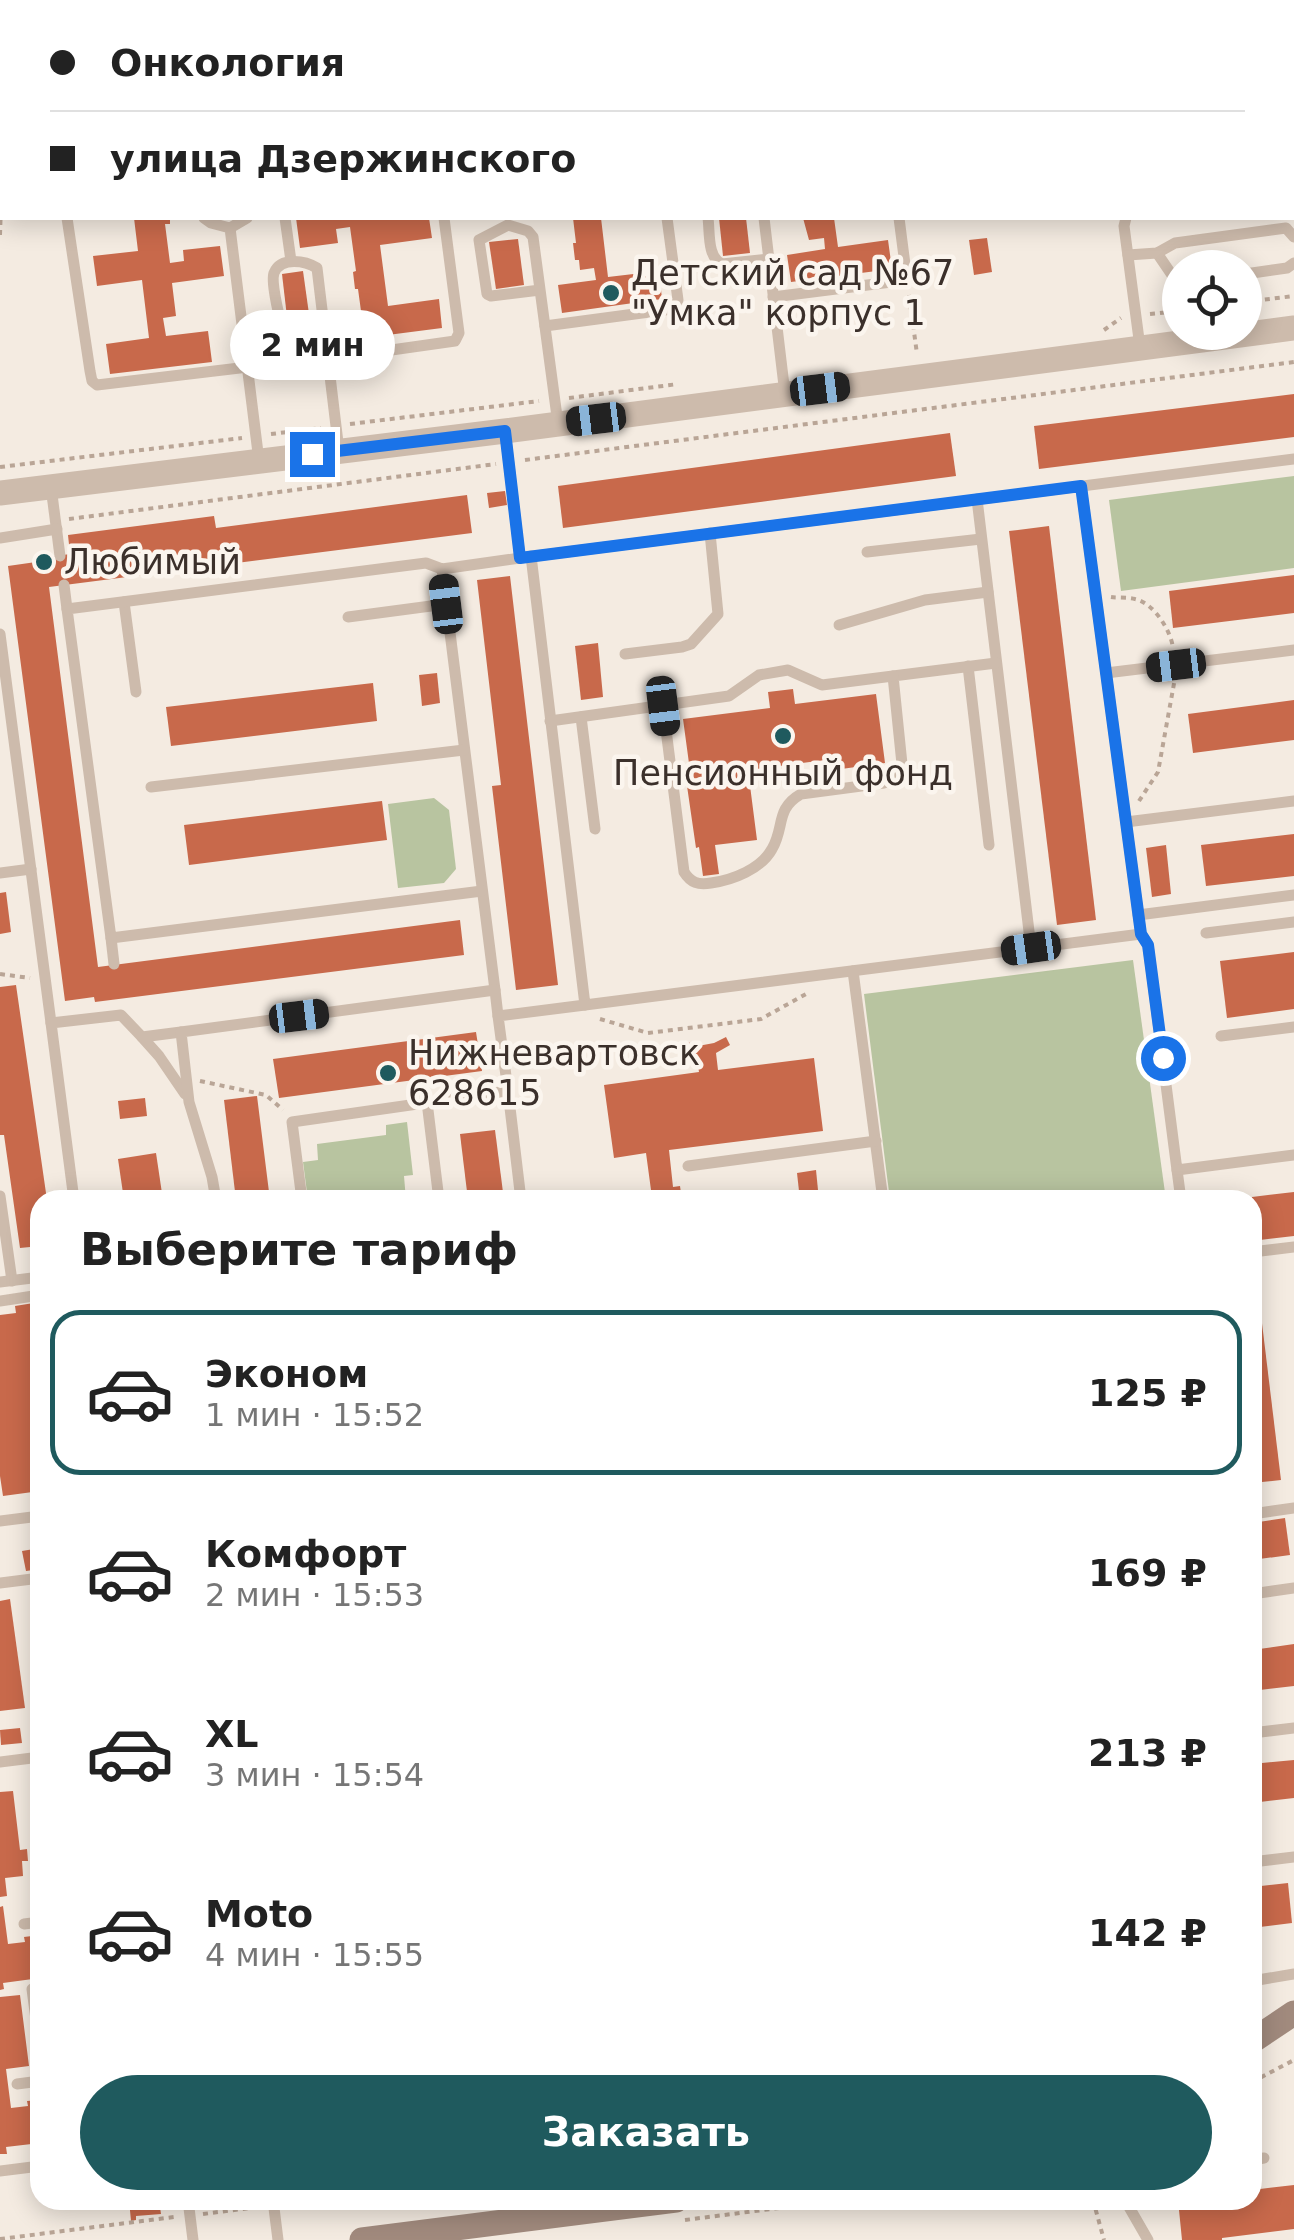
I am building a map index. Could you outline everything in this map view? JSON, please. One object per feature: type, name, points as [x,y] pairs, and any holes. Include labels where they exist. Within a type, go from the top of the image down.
[{"type":"main road","points":[[1262,2035],[1294,2012]]},
{"type":"main road","points":[[362,2240],[577,2210]]},
{"type":"street","points":[[0,493],[258,448],[338,439],[505,431],[556,412],[785,394],[1294,328]]},
{"type":"lane","points":[[67,220],[90,371],[97,385],[248,367]]},
{"type":"lane","points":[[207,220],[230,228],[244,220]]},
{"type":"lane","points":[[285,220],[291,261]]},
{"type":"lane","points":[[328,359],[449,343],[458,338],[444,220]]},
{"type":"lane","points":[[545,326],[672,309],[678,300],[666,220]]},
{"type":"lane","points":[[708,220],[712,256],[718,263],[769,259]]},
{"type":"lane","points":[[764,220],[785,394]]},
{"type":"lane","points":[[774,297],[907,280],[899,220]]},
{"type":"lane","points":[[1126,220],[1140,348]]},
{"type":"lane","points":[[540,290],[491,296],[486,290],[478,243],[481,238],[507,221],[533,237],[545,326],[556,412]]},
{"type":"lane","points":[[230,228],[258,448]]},
{"type":"lane","points":[[1128,256],[1157,253],[1175,243],[1286,228],[1294,237]]},
{"type":"lane","points":[[1157,253],[1162,260]]},
{"type":"lane","points":[[323,320],[288,325],[281,321],[273,276],[277,268],[291,261],[317,268],[338,439]]},
{"type":"lane","points":[[1262,272],[1288,268],[1294,263]]},
{"type":"lane","points":[[505,431],[550,721],[586,1005]]},
{"type":"lane","points":[[67,609],[426,563],[442,569],[1294,458]]},
{"type":"lane","points":[[1081,486],[1138,915],[1141,934],[1148,945],[1180,1190]]},
{"type":"lane","points":[[51,487],[60,556]]},
{"type":"lane","points":[[976,499],[1031,948]]},
{"type":"lane","points":[[0,538],[56,525]]},
{"type":"lane","points":[[626,654],[691,644],[718,614],[710,534]]},
{"type":"lane","points":[[867,552],[981,538]]},
{"type":"lane","points":[[442,569],[520,1190]]},
{"type":"lane","points":[[64,585],[114,964]]},
{"type":"lane","points":[[839,625],[925,600],[988,592]]},
{"type":"lane","points":[[124,602],[136,692]]},
{"type":"lane","points":[[348,617],[446,604]]},
{"type":"lane","points":[[0,634],[73,1190]]},
{"type":"lane","points":[[1106,673],[1294,650]]},
{"type":"lane","points":[[550,721],[729,696],[760,674],[788,670],[822,685],[996,663]]},
{"type":"lane","points":[[968,666],[989,845]]},
{"type":"lane","points":[[663,706],[684,872],[700,884],[718,882],[737,878],[772,850],[782,812],[793,798],[884,783],[900,774],[893,676]]},
{"type":"lane","points":[[581,717],[595,830]]},
{"type":"lane","points":[[151,787],[464,750]]},
{"type":"lane","points":[[1126,822],[1294,800]]},
{"type":"lane","points":[[0,872],[31,868]]},
{"type":"lane","points":[[111,938],[482,890]]},
{"type":"lane","points":[[1138,915],[1294,895]]},
{"type":"lane","points":[[1206,932],[1294,922]]},
{"type":"lane","points":[[498,1016],[1141,934]]},
{"type":"lane","points":[[852,971],[882,1190]]},
{"type":"lane","points":[[142,1037],[495,990]]},
{"type":"lane","points":[[119,999],[121,1015],[174,1076],[190,1102]]},
{"type":"lane","points":[[51,1024],[121,1015]]},
{"type":"lane","points":[[1221,1036],[1294,1027]]},
{"type":"lane","points":[[181,1032],[190,1102],[214,1190]]},
{"type":"lane","points":[[301,1190],[292,1122],[508,1091]]},
{"type":"lane","points":[[427,1102],[439,1190]]},
{"type":"lane","points":[[688,1166],[876,1140]]},
{"type":"lane","points":[[1177,1170],[1294,1154]]},
{"type":"lane","points":[[0,1196],[6,1281]]},
{"type":"lane","points":[[1262,1251],[1294,1247]]},
{"type":"lane","points":[[0,1301],[30,1296]]},
{"type":"lane","points":[[1262,1513],[1294,1508]]},
{"type":"lane","points":[[0,1521],[30,1517]]},
{"type":"lane","points":[[0,1583],[30,1579]]},
{"type":"lane","points":[[1262,1593],[1294,1588]]},
{"type":"lane","points":[[1262,1732],[1294,1728]]},
{"type":"lane","points":[[0,1762],[30,1758]]},
{"type":"lane","points":[[1262,1861],[1294,1857]]},
{"type":"lane","points":[[24,1924],[30,1923]]},
{"type":"lane","points":[[1262,1979],[1294,1974]]},
{"type":"lane","points":[[17,1991],[30,1990]]},
{"type":"lane","points":[[17,2084],[30,2082]]},
{"type":"lane","points":[[0,2171],[30,2167]]},
{"type":"lane","points":[[189,2210],[193,2240]]},
{"type":"lane","points":[[275,2210],[278,2240]]},
{"type":"lane","points":[[1131,2210],[1148,2240]]},
{"type":"path","points":[[907,280],[917,354]]},
{"type":"path","points":[[1262,300],[1294,296]]},
{"type":"path","points":[[1088,332],[1106,330],[1121,318],[1162,312]]},
{"type":"path","points":[[56,525],[508,462],[1294,362]]},
{"type":"path","points":[[0,467],[338,439],[556,412],[688,383]]},
{"type":"path","points":[[1095,596],[1139,599],[1157,615],[1171,636],[1176,665],[1158,772],[1126,822]]},
{"type":"path","points":[[0,974],[46,981]]},
{"type":"path","points":[[586,1005],[592,1017],[648,1033],[761,1019],[808,993]]},
{"type":"path","points":[[186,1078],[266,1095],[292,1122]]},
{"type":"path","points":[[1262,2077],[1294,2060]]},
{"type":"path","points":[[0,2239],[222,2210]]},
{"type":"path","points":[[1096,2210],[1104,2240]]},
{"type":"green space","points":[[1294,476],[1294,568],[1121,591],[1109,500]]},
{"type":"green space","points":[[434,798],[449,810],[456,869],[444,883],[398,888],[388,804]]},
{"type":"green space","points":[[1133,960],[1165,1190],[889,1190],[864,994]]},
{"type":"green space","points":[[407,1122],[413,1175],[404,1176],[405,1190],[307,1190],[303,1162],[318,1160],[317,1144],[386,1135],[386,1125]]},
{"type":"building","points":[[134,220],[170,220],[170,224],[165,224],[170,263],[184,261],[183,250],[220,246],[224,276],[172,283],[176,316],[163,318],[166,336],[208,331],[212,362],[110,374],[106,344],[149,338],[142,280],[97,286],[93,256],[138,251]]},
{"type":"building","points":[[296,220],[429,220],[432,238],[380,245],[388,306],[439,299],[442,328],[341,341],[338,314],[361,311],[355,289],[350,227],[336,229],[338,243],[300,248]]},
{"type":"building","points":[[573,220],[601,220],[608,277],[659,271],[662,299],[562,313],[558,285],[596,280],[594,268],[580,270],[579,260],[575,260]]},
{"type":"building","points":[[719,220],[746,220],[750,253],[723,256]]},
{"type":"building","points":[[804,220],[834,220],[838,247],[888,240],[892,269],[791,282],[787,255],[825,249],[824,238],[809,240]]},
{"type":"building","points":[[987,238],[992,272],[974,275],[969,240]]},
{"type":"building","points":[[518,239],[524,285],[496,289],[489,242]]},
{"type":"building","points":[[303,271],[309,314],[287,317],[282,274]]},
{"type":"building","points":[[1294,394],[1294,437],[1039,469],[1034,426]]},
{"type":"building","points":[[950,433],[956,476],[563,528],[558,486]]},
{"type":"building","points":[[505,491],[507,505],[489,508],[487,493]]},
{"type":"building","points":[[467,495],[472,533],[49,587],[98,967],[460,920],[464,955],[95,1002],[94,997],[65,1001],[8,566],[70,554],[68,535],[214,516],[216,528]]},
{"type":"building","points":[[1049,526],[1096,920],[1057,925],[1009,531]]},
{"type":"building","points":[[1294,575],[1294,613],[1173,628],[1169,591]]},
{"type":"building","points":[[510,576],[558,985],[516,990],[492,786],[501,785],[477,580]]},
{"type":"building","points":[[598,643],[603,697],[581,700],[575,646]]},
{"type":"building","points":[[437,673],[440,703],[422,706],[419,675]]},
{"type":"building","points":[[373,683],[377,721],[171,746],[166,707]]},
{"type":"building","name":"Пенсионный фонд","points":[[793,689],[795,704],[876,694],[885,763],[834,770],[833,759],[748,770],[757,840],[715,845],[719,874],[703,876],[686,779],[691,778],[683,719],[770,708],[768,692]]},
{"type":"building","points":[[1294,700],[1294,740],[1193,753],[1188,714]]},
{"type":"building","points":[[382,801],[387,840],[189,865],[184,825]]},
{"type":"building","points":[[1294,834],[1294,876],[1206,886],[1201,845]]},
{"type":"building","points":[[1166,845],[1171,894],[1152,897],[1146,848]]},
{"type":"building","points":[[6,892],[11,932],[0,934],[0,893]]},
{"type":"building","points":[[1294,952],[1294,1009],[1227,1018],[1220,961]]},
{"type":"building","points":[[16,985],[46,1190],[30,1190],[30,1247],[20,1248],[4,1135],[0,1135],[0,987]]},
{"type":"building","points":[[476,1032],[482,1071],[279,1098],[273,1059]]},
{"type":"building","points":[[726,1037],[730,1045],[716,1053],[718,1070],[814,1058],[823,1131],[669,1150],[673,1187],[680,1186],[681,1190],[651,1190],[646,1153],[614,1158],[604,1085],[699,1072],[696,1055],[682,1050],[685,1041],[698,1046]]},
{"type":"building","points":[[257,1096],[269,1190],[235,1190],[224,1100]]},
{"type":"building","points":[[145,1098],[147,1116],[120,1119],[118,1101]]},
{"type":"building","points":[[495,1130],[503,1190],[467,1190],[460,1134]]},
{"type":"building","points":[[156,1153],[162,1190],[123,1190],[118,1159]]},
{"type":"building","points":[[816,1170],[818,1190],[799,1190],[797,1173]]},
{"type":"building","points":[[1294,1192],[1294,1236],[1262,1240],[1262,1196]]},
{"type":"building","points":[[30,1304],[30,1492],[3,1496],[0,1315],[16,1313],[15,1306]]},
{"type":"building","points":[[1262,1323],[1281,1480],[1262,1482]]},
{"type":"building","points":[[1285,1518],[1290,1555],[1262,1559],[1262,1521]]},
{"type":"building","points":[[30,1550],[30,1570],[26,1571],[22,1551]]},
{"type":"building","points":[[10,1599],[25,1708],[0,1711],[0,1601]]},
{"type":"building","points":[[1294,1644],[1294,1686],[1262,1690],[1262,1649]]},
{"type":"building","points":[[20,1728],[22,1743],[1,1745],[0,1730]]},
{"type":"building","points":[[1294,1760],[1294,1798],[1262,1802],[1262,1763]]},
{"type":"building","points":[[13,1791],[20,1850],[27,1849],[28,1861],[22,1861],[23,1876],[5,1878],[7,1896],[0,1897],[0,1792]]},
{"type":"building","points":[[1288,1883],[1292,1923],[1262,1927],[1262,1886]]},
{"type":"building","points":[[3,1906],[8,1944],[25,1942],[24,1937],[30,1936],[30,1979],[3,1983],[4,1989],[0,1990]]},
{"type":"building","points":[[20,1995],[29,2066],[6,2069],[11,2108],[28,2106],[30,2101],[30,2144],[6,2147],[7,2154],[0,2154],[0,1997]]},
{"type":"building","points":[[1294,2185],[1294,2229],[1222,2240],[1182,2240],[1179,2210],[1262,2210],[1262,2189]]},
{"type":"building","points":[[130,2210],[160,2210],[161,2214],[136,2216],[131,2221]]},
{"type":"place","name":"Детский сад №67 \"Умка\" корпус 1","points":[[611,293]]},
{"type":"place","name":"Любимый","points":[[44,562]]},
{"type":"place","name":"Пенсионный фонд","points":[[783,736]]},
{"type":"place","name":"Нижневартовск 628615","points":[[388,1073]]},
{"type":"route","points":[[312,454],[505,431],[520,558],[1081,486],[1141,934],[1148,945],[1163,1058]]}]
